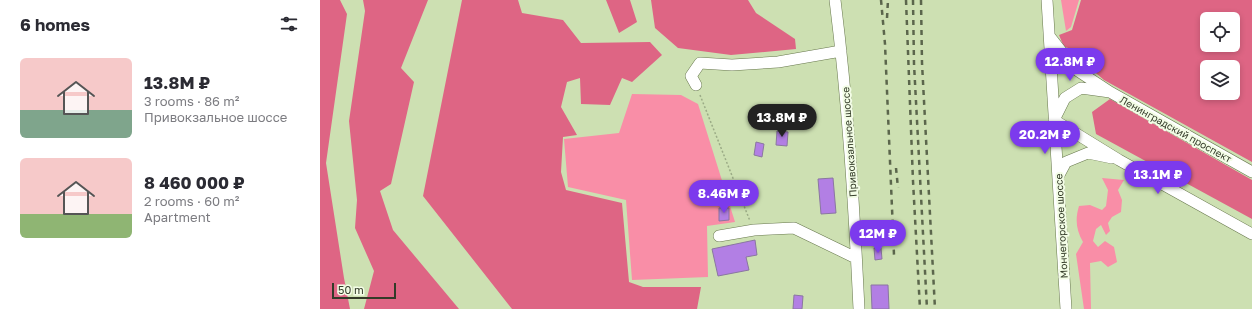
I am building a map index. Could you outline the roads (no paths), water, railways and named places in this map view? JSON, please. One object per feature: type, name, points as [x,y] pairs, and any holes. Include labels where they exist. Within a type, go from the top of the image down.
[{"type":"street","name":"Привокзальное шоссе","points":[[835,0],[841,51],[859,309]]},
{"type":"street","name":"Мончегорское шоссе","points":[[1048,0],[1066,309]]},
{"type":"street","name":"Ленинградский проспект","points":[[1050,37],[1075,69],[1110,92],[1252,172]]},
{"type":"street","points":[[696,85],[691,76],[700,63],[732,65],[778,62],[841,51]]},
{"type":"street","points":[[1110,92],[1082,88],[1065,98],[1054,120],[1119,160],[1252,234]]},
{"type":"street","points":[[1059,176],[1066,162],[1088,154],[1119,160]]},
{"type":"street","points":[[719,236],[754,230],[794,228],[856,258]]},
{"type":"railway","points":[[881,0],[885,44],[894,255]]},
{"type":"railway","points":[[887,18],[888,0]]},
{"type":"railway","points":[[906,0],[920,309]]},
{"type":"railway","points":[[913,0],[914,64],[927,309]]},
{"type":"railway","points":[[921,0],[922,63],[935,309]]},
{"type":"railway","points":[[896,168],[898,188]]}]
